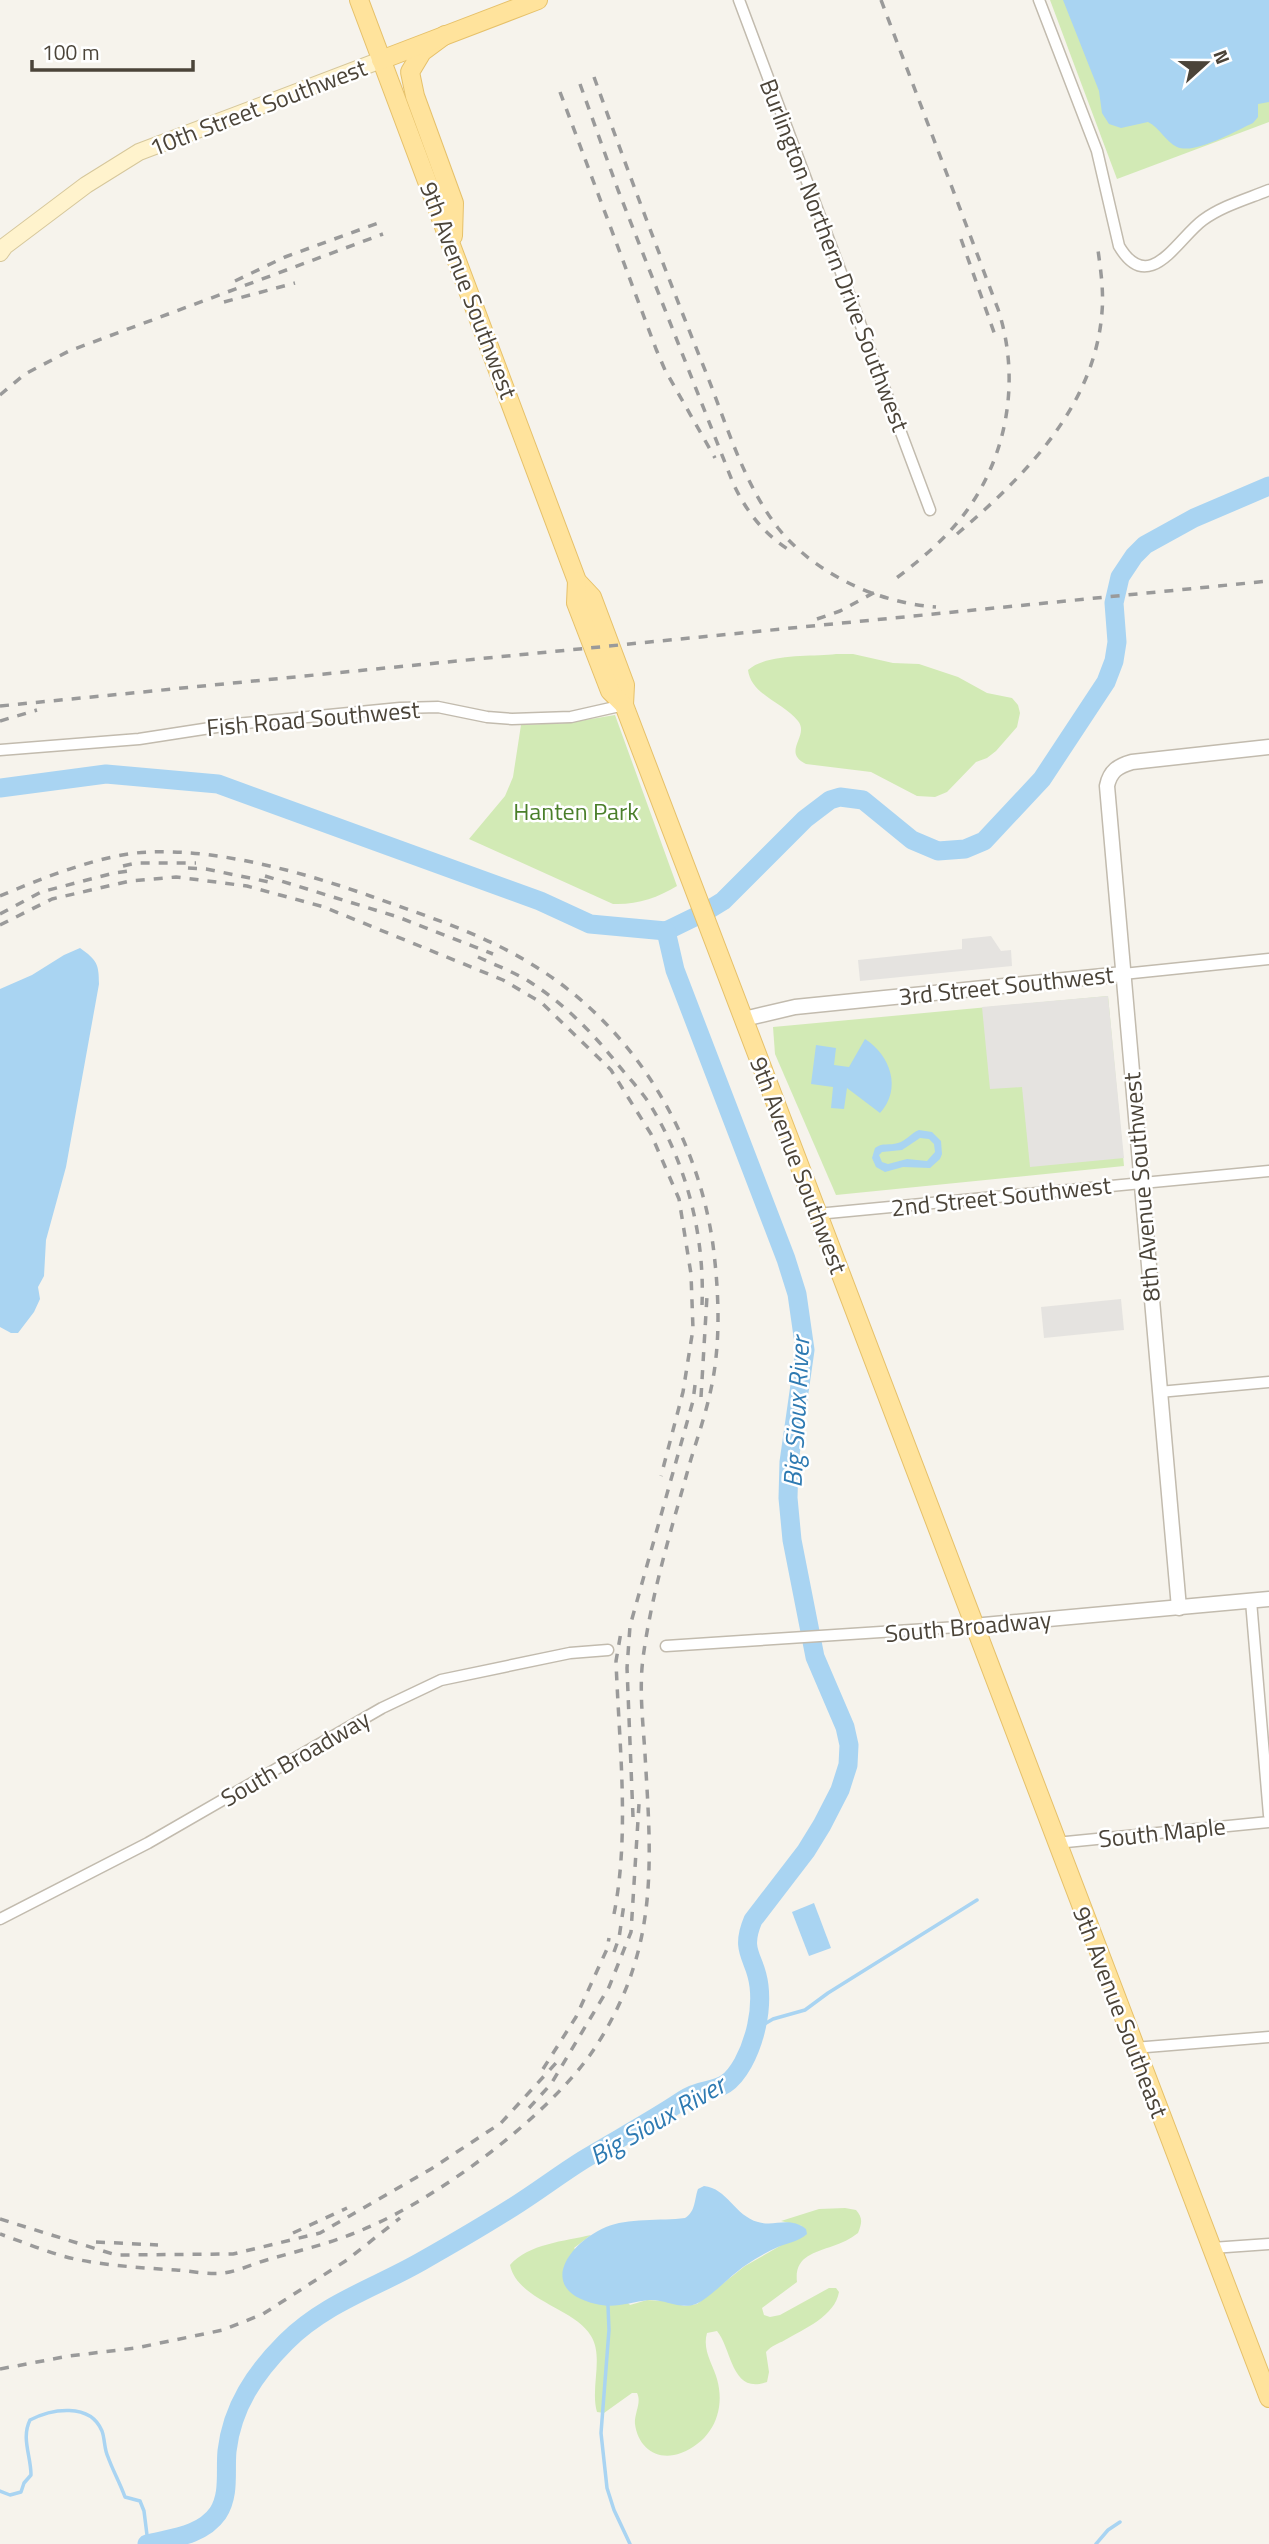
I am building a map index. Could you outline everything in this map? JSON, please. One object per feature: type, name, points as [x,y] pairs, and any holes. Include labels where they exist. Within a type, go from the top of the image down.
[{"type":"main road","name":"9th Avenue Southwest","points":[[359,0],[578,581],[576,603],[610,691],[624,705],[974,1626]]},
{"type":"main road","name":"10th Street Southwest","points":[[0,253],[5,246],[86,185],[139,152],[538,0]]},
{"type":"main road","points":[[445,35],[422,52],[410,72],[415,96],[454,203],[453,247]]},
{"type":"main road","name":"9th Avenue Southeast","points":[[974,1626],[1269,2398]]},
{"type":"street","name":"Burlington Northern Drive Southwest","points":[[739,0],[930,510]]},
{"type":"street","points":[[1039,0],[1101,163],[1119,246],[1133,263],[1150,266],[1159,263],[1206,218],[1269,190]]},
{"type":"street","name":"Fish Road Southwest","points":[[0,750],[139,739],[236,724],[400,708],[438,707],[512,719],[571,717],[624,705]]},
{"type":"street","name":"8th Avenue Southwest","points":[[1179,1608],[1106,793],[1108,780],[1116,768],[1139,760],[1269,747]]},
{"type":"street","name":"3rd Street Southwest","points":[[744,1019],[794,1007],[1269,959]]},
{"type":"street","name":"2nd Street Southwest","points":[[817,1214],[1269,1171]]},
{"type":"street","points":[[1159,1392],[1269,1381]]},
{"type":"street","name":"South Broadway","points":[[666,1646],[974,1626],[1269,1600]]},
{"type":"street","points":[[1251,1601],[1269,1815]]},
{"type":"street","name":"South Broadway","points":[[0,1919],[148,1843],[382,1708],[441,1680],[570,1653],[608,1650]]},
{"type":"street","name":"South Maple","points":[[1056,1843],[1269,1822]]},
{"type":"street","points":[[1134,2048],[1269,2037]]},
{"type":"street","points":[[1212,2248],[1269,2244]]},
{"type":"green space","points":[[1050,0],[1269,0],[1269,122],[1117,179]]},
{"type":"green space","points":[[853,654],[893,663],[919,664],[958,677],[987,693],[1012,698],[1020,713],[1017,727],[996,751],[976,762],[947,792],[935,797],[917,796],[871,772],[806,764],[796,754],[801,732],[798,721],[755,686],[748,670],[778,658]]},
{"type":"green space","name":"Hanten Park","points":[[615,715],[677,886],[646,900],[613,904],[469,839],[505,796],[513,777],[521,725],[567,723]]},
{"type":"green space","points":[[1108,996],[1124,1166],[836,1195],[775,1054],[773,1027]]},
{"type":"green space","points":[[819,2209],[856,2210],[860,2216],[858,2233],[806,2257],[799,2267],[797,2282],[762,2308],[764,2315],[780,2315],[829,2288],[836,2288],[839,2292],[832,2308],[818,2321],[766,2352],[769,2372],[767,2382],[746,2382],[734,2368],[717,2331],[707,2333],[707,2351],[719,2391],[718,2413],[714,2424],[701,2441],[692,2448],[673,2455],[665,2456],[650,2451],[640,2440],[635,2424],[639,2400],[637,2393],[632,2393],[604,2413],[597,2412],[597,2363],[595,2344],[591,2336],[573,2318],[524,2287],[515,2277],[510,2265],[537,2248],[591,2235],[574,2248],[630,2305],[647,2300],[685,2306],[697,2304],[745,2266],[780,2246],[802,2226],[781,2221]]},
{"type":"shaded area","points":[[991,936],[1001,951],[1011,950],[1012,966],[860,981],[858,960],[962,949],[962,939]]},
{"type":"shaded area","points":[[1108,996],[1124,1158],[1030,1167],[1022,1087],[990,1089],[982,1007]]},
{"type":"shaded area","points":[[1121,1299],[1124,1330],[1044,1338],[1041,1307]]},
{"type":"water","points":[[1063,0],[1269,0],[1269,102],[1258,104],[1258,117],[1253,123],[1194,148],[1177,147],[1148,122],[1121,128],[1109,124],[1102,113],[1099,91]]},
{"type":"water","points":[[80,948],[96,963],[99,984],[66,1167],[46,1240],[44,1276],[38,1287],[40,1299],[18,1333],[11,1333],[0,1327],[0,989],[32,975]]},
{"type":"water","points":[[865,1039],[874,1046],[887,1064],[892,1084],[887,1104],[880,1113],[847,1088],[844,1109],[831,1108],[833,1087],[811,1084],[816,1045],[836,1048],[834,1065],[849,1067]]},
{"type":"water","points":[[919,1130],[932,1132],[941,1141],[940,1159],[930,1168],[903,1167],[885,1172],[876,1167],[872,1158],[875,1148],[901,1142]],"holes":[[[920,1138],[929,1139],[934,1144],[935,1152],[927,1161],[907,1159],[888,1164],[882,1162],[879,1155],[882,1152],[902,1150]]]},
{"type":"water","points":[[814,1903],[831,1948],[809,1956],[792,1912]]},
{"type":"water","points":[[704,2186],[719,2192],[750,2219],[764,2223],[794,2223],[806,2229],[807,2234],[754,2260],[707,2297],[690,2306],[649,2300],[616,2305],[596,2304],[578,2297],[567,2288],[563,2278],[564,2267],[570,2255],[592,2235],[606,2227],[624,2222],[685,2218],[693,2209],[698,2189]]},
{"type":"waterway","name":"Big Sioux River","points":[[666,931],[723,901],[805,819],[830,800],[840,797],[863,800],[912,840],[938,851],[965,849],[984,841],[1042,779],[1106,682],[1114,661],[1117,642],[1114,603],[1120,577],[1134,556],[1145,545],[1194,518],[1269,486]]},
{"type":"waterway","points":[[0,788],[106,774],[218,784],[540,901],[590,924],[666,931]]},
{"type":"waterway","name":"Big Sioux River","points":[[147,2544],[195,2531],[204,2527],[218,2513],[226,2491],[230,2435],[240,2405],[264,2366],[301,2328],[334,2306],[404,2271],[479,2228],[583,2160],[683,2100],[729,2082],[743,2063],[757,2026],[759,1986],[748,1948],[753,1920],[806,1851],[840,1790],[848,1765],[849,1745],[845,1727],[815,1657],[792,1540],[788,1498],[789,1462],[805,1350],[797,1294],[675,970],[666,931]]},
{"type":"waterway","points":[[756,2029],[773,2019],[805,2010],[977,1900]]},
{"type":"waterway","points":[[608,2306],[609,2330],[601,2433],[607,2488],[630,2544]]},
{"type":"waterway","points":[[0,2491],[10,2495],[21,2492],[31,2475],[26,2440],[30,2420],[59,2411],[79,2412],[89,2416],[102,2431],[107,2454],[125,2497],[140,2501],[148,2543]]},
{"type":"waterway","points":[[1096,2544],[1108,2530],[1120,2522]]},
{"type":"railway","points":[[881,0],[998,309],[1009,363],[1009,390],[1000,444],[978,494],[946,535],[920,560],[891,582]]},
{"type":"railway","points":[[594,77],[729,434],[755,493],[766,511],[793,544],[829,572],[870,592],[936,607]]},
{"type":"railway","points":[[580,84],[618,190],[733,483],[757,522],[792,552]]},
{"type":"railway","points":[[560,92],[656,349],[715,458]]},
{"type":"railway","points":[[235,281],[285,257],[381,222]]},
{"type":"railway","points":[[0,395],[25,374],[69,351],[383,234]]},
{"type":"railway","points":[[961,239],[996,338]]},
{"type":"railway","points":[[957,534],[1031,463],[1071,408],[1086,378],[1097,346],[1102,312],[1097,243]]},
{"type":"railway","points":[[224,302],[295,283]]},
{"type":"railway","points":[[0,706],[1269,581]]},
{"type":"railway","points":[[817,619],[840,611],[877,591]]},
{"type":"railway","points":[[0,721],[37,710]]},
{"type":"railway","points":[[0,896],[54,874],[132,853],[205,854],[263,864],[347,888],[433,918],[528,962],[565,987],[598,1015],[653,1083],[674,1121],[692,1161],[705,1202],[713,1245],[718,1317],[711,1389],[664,1557],[643,1658],[641,1682],[649,1835],[645,1916],[640,1943],[625,1991],[609,2025],[590,2055],[545,2106],[486,2156],[423,2199],[362,2230],[328,2243],[235,2271],[212,2274],[80,2260],[0,2234]]},
{"type":"railway","points":[[123,866],[136,863],[196,863]]},
{"type":"railway","points":[[188,868],[206,869],[274,883]]},
{"type":"railway","points":[[0,914],[41,892],[135,870]]},
{"type":"railway","points":[[265,876],[398,917],[493,954]]},
{"type":"railway","points":[[0,925],[52,899],[130,881],[176,877],[247,886],[324,907],[503,980],[542,1003],[611,1070],[651,1134],[679,1199],[691,1274],[693,1329],[683,1392],[661,1476]]},
{"type":"railway","points":[[478,957],[524,978],[565,1008],[596,1039],[649,1103],[673,1150],[691,1200],[700,1252],[702,1305]]},
{"type":"railway","points":[[701,1397],[707,1296]]},
{"type":"railway","points":[[633,1817],[627,1668],[630,1626],[693,1401],[695,1385]]},
{"type":"railway","points":[[614,1914],[619,1883],[622,1820],[616,1661],[621,1632]]},
{"type":"railway","points":[[529,2108],[551,2084],[609,1987],[631,1932],[639,1804]]},
{"type":"railway","points":[[614,1952],[624,1904]]},
{"type":"railway","points":[[543,2069],[576,2017],[607,1949],[609,1938]]},
{"type":"railway","points":[[0,2219],[116,2255],[233,2254],[320,2233],[431,2169],[501,2123],[556,2063]]},
{"type":"railway","points":[[293,2233],[347,2208]]},
{"type":"railway","points":[[0,2369],[69,2356],[136,2348],[223,2330],[263,2314],[347,2260],[400,2218]]},
{"type":"railway","points":[[96,2242],[158,2245]]}]
